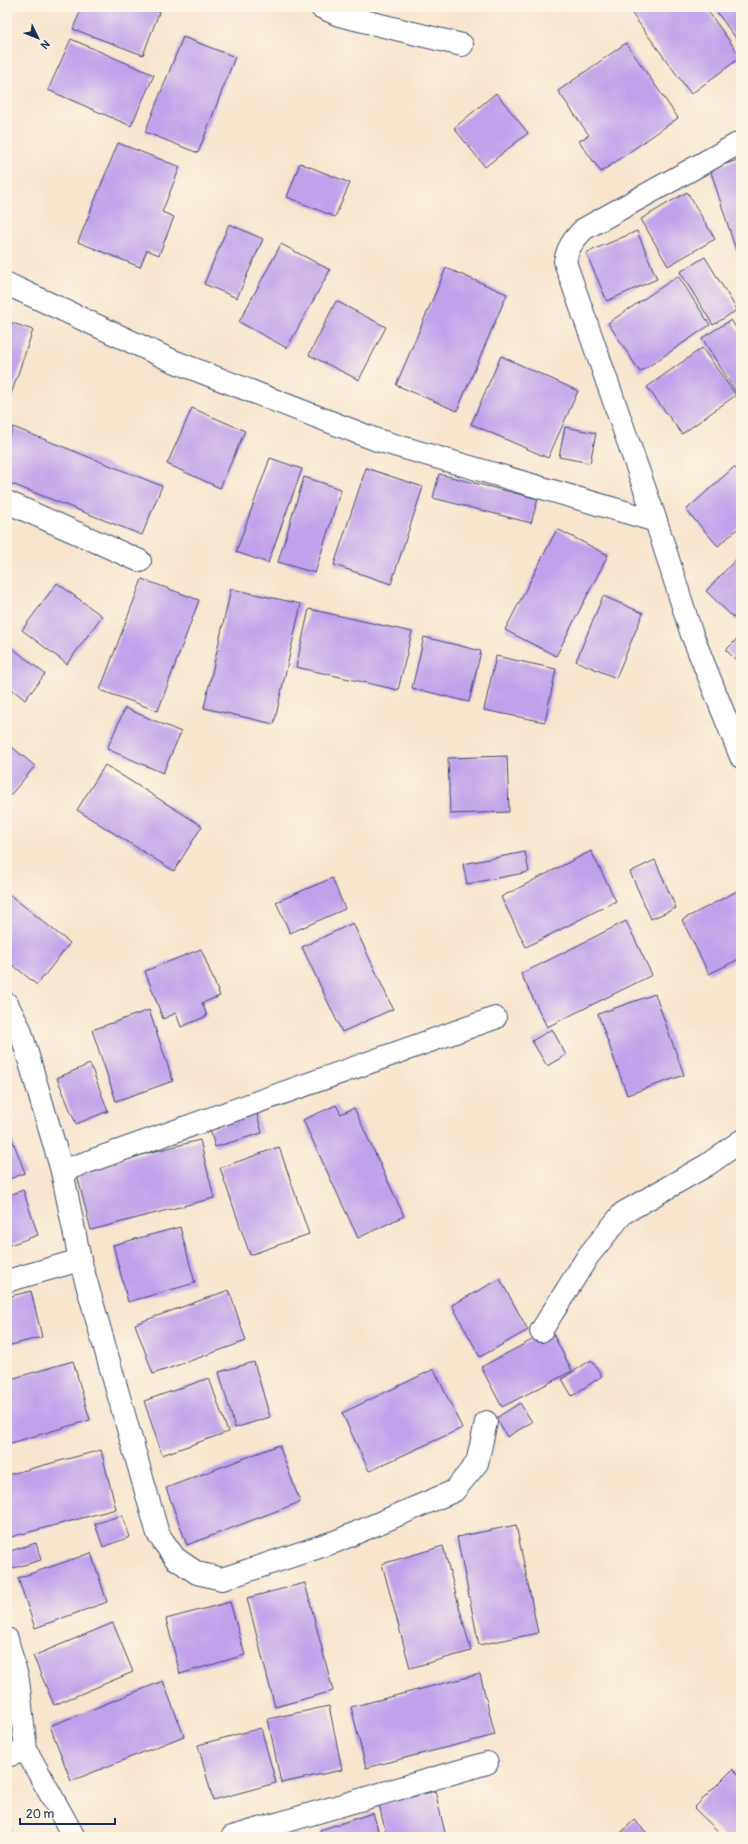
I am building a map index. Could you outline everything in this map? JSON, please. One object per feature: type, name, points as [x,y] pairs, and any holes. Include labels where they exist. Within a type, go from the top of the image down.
[{"type":"street","points":[[321,7],[339,15],[462,45]]},
{"type":"street","points":[[740,750],[691,632],[656,521],[566,262],[567,251],[584,229],[741,142]]},
{"type":"street","points":[[7,284],[173,361],[377,440],[656,521]]},
{"type":"street","points":[[7,502],[140,561]]},
{"type":"street","points":[[7,1004],[20,1029],[62,1171],[80,1260],[158,1534],[175,1558],[197,1573],[222,1579],[336,1541],[454,1490],[477,1463],[486,1422]]},
{"type":"street","points":[[62,1171],[495,1018]]},
{"type":"street","points":[[541,1331],[588,1256],[623,1213],[707,1165],[741,1141]]},
{"type":"street","points":[[7,1281],[80,1260]]},
{"type":"street","points":[[7,1639],[18,1680],[16,1753],[74,1837]]},
{"type":"street","points":[[232,1837],[487,1763]]},
{"type":"building","points":[[82,7],[152,7],[160,10],[143,55],[73,29]]},
{"type":"building","points":[[627,7],[705,7],[741,57],[691,94]]},
{"type":"building","points":[[713,7],[741,7],[741,45]]},
{"type":"building","points":[[183,37],[235,57],[198,153],[145,132]]},
{"type":"building","points":[[71,39],[154,75],[131,126],[48,90]]},
{"type":"building","points":[[626,43],[678,118],[601,172],[579,141],[589,135],[558,91]]},
{"type":"building","points":[[496,93],[528,133],[485,167],[454,128]]},
{"type":"building","points":[[118,143],[180,167],[162,212],[174,217],[159,255],[147,250],[140,267],[78,242]]},
{"type":"building","points":[[741,159],[741,266],[710,169]]},
{"type":"building","points":[[300,163],[350,183],[335,217],[287,197]]},
{"type":"building","points":[[687,192],[715,239],[668,266],[641,219]]},
{"type":"building","points":[[229,224],[263,239],[237,298],[204,284]]},
{"type":"building","points":[[637,231],[657,279],[607,301],[586,253]]},
{"type":"building","points":[[281,244],[330,270],[287,348],[239,322]]},
{"type":"building","points":[[705,257],[737,310],[713,325],[680,272]]},
{"type":"building","points":[[446,268],[507,294],[457,411],[396,385]]},
{"type":"building","points":[[678,276],[710,325],[640,372],[608,323]]},
{"type":"building","points":[[336,301],[386,327],[359,380],[309,355]]},
{"type":"building","points":[[731,320],[741,335],[741,400],[702,338]]},
{"type":"building","points":[[7,321],[33,330],[7,406]]},
{"type":"building","points":[[702,348],[736,395],[682,434],[647,387]]},
{"type":"building","points":[[501,356],[578,391],[548,458],[471,424]]},
{"type":"building","points":[[192,408],[245,431],[220,488],[167,464]]},
{"type":"building","points":[[13,427],[162,486],[142,535],[7,482],[7,442]]},
{"type":"building","points":[[565,427],[596,433],[590,463],[559,457]]},
{"type":"building","points":[[270,458],[302,469],[268,563],[236,552]]},
{"type":"building","points":[[734,467],[741,474],[741,526],[718,546],[686,510]]},
{"type":"building","points":[[366,468],[423,487],[391,584],[334,565]]},
{"type":"building","points":[[439,474],[538,499],[531,523],[433,498]]},
{"type":"building","points":[[304,477],[341,489],[315,573],[278,562]]},
{"type":"building","points":[[557,529],[608,555],[556,656],[505,630]]},
{"type":"building","points":[[741,554],[741,617],[737,621],[706,591]]},
{"type":"building","points":[[142,579],[199,600],[158,711],[100,690]]},
{"type":"building","points":[[57,583],[102,616],[67,664],[22,630]]},
{"type":"building","points":[[231,589],[301,604],[274,724],[204,708]]},
{"type":"building","points":[[603,596],[643,613],[616,678],[576,661]]},
{"type":"building","points":[[309,609],[412,632],[398,690],[296,667]]},
{"type":"building","points":[[741,635],[741,665],[726,650]]},
{"type":"building","points":[[424,637],[481,651],[469,702],[412,688]]},
{"type":"building","points":[[11,647],[45,674],[25,700],[7,685],[7,652]]},
{"type":"building","points":[[496,656],[556,669],[545,722],[484,710]]},
{"type":"building","points":[[7,689],[12,693],[7,699]]},
{"type":"building","points":[[125,708],[181,732],[163,773],[107,749]]},
{"type":"building","points":[[7,743],[35,766],[7,799]]},
{"type":"building","points":[[507,756],[509,812],[450,814],[448,758]]},
{"type":"building","points":[[105,765],[202,826],[174,871],[77,810]]},
{"type":"building","points":[[591,851],[616,901],[526,947],[501,897]]},
{"type":"building","points":[[525,852],[529,872],[467,884],[463,864]]},
{"type":"building","points":[[655,860],[676,908],[651,919],[630,872]]},
{"type":"building","points":[[332,878],[345,909],[290,933],[276,902]]},
{"type":"building","points":[[741,889],[741,958],[709,974],[682,920]]},
{"type":"building","points":[[10,895],[70,943],[37,985],[7,960],[7,898]]},
{"type":"building","points":[[626,921],[652,975],[547,1027],[521,974]]},
{"type":"building","points":[[353,923],[393,1009],[342,1032],[302,947]]},
{"type":"building","points":[[201,949],[220,996],[202,1003],[207,1016],[181,1027],[176,1013],[163,1019],[145,971]]},
{"type":"building","points":[[655,994],[684,1075],[627,1095],[598,1014]]},
{"type":"building","points":[[149,1010],[173,1081],[116,1101],[92,1030]]},
{"type":"building","points":[[552,1029],[566,1055],[547,1066],[532,1041]]},
{"type":"building","points":[[90,1064],[108,1111],[76,1124],[57,1078]]},
{"type":"building","points":[[336,1105],[341,1114],[354,1108],[404,1216],[358,1238],[303,1120]]},
{"type":"building","points":[[257,1114],[262,1133],[215,1147],[210,1129]]},
{"type":"building","points":[[10,1133],[25,1173],[7,1180],[7,1134]]},
{"type":"building","points":[[200,1140],[214,1198],[91,1230],[76,1171]]},
{"type":"building","points":[[279,1147],[309,1234],[250,1255],[220,1168]]},
{"type":"building","points":[[23,1190],[38,1235],[7,1246],[7,1196]]},
{"type":"building","points":[[180,1227],[195,1283],[128,1302],[113,1245]]},
{"type":"building","points":[[500,1279],[528,1330],[480,1357],[452,1305]]},
{"type":"building","points":[[229,1290],[246,1341],[153,1374],[135,1324]]},
{"type":"building","points":[[31,1291],[42,1337],[7,1346],[7,1297]]},
{"type":"building","points":[[551,1330],[572,1371],[502,1407],[481,1367]]},
{"type":"building","points":[[591,1360],[602,1376],[572,1396],[562,1379]]},
{"type":"building","points":[[73,1361],[90,1420],[7,1444],[7,1380]]},
{"type":"building","points":[[254,1362],[270,1417],[235,1428],[219,1372]]},
{"type":"building","points":[[434,1369],[462,1428],[369,1471],[342,1413]]},
{"type":"building","points":[[209,1378],[228,1432],[162,1455],[144,1401]]},
{"type":"building","points":[[520,1403],[532,1422],[507,1437],[496,1418]]},
{"type":"building","points":[[279,1445],[300,1502],[187,1545],[166,1488]]},
{"type":"building","points":[[101,1450],[116,1509],[7,1538],[7,1475]]},
{"type":"building","points":[[122,1515],[130,1537],[103,1547],[95,1524]]},
{"type":"building","points":[[516,1525],[538,1633],[479,1645],[457,1537]]},
{"type":"building","points":[[36,1543],[41,1560],[7,1570],[7,1552]]},
{"type":"building","points":[[443,1546],[471,1651],[410,1668],[382,1564]]},
{"type":"building","points":[[91,1553],[107,1602],[35,1628],[18,1578]]},
{"type":"building","points":[[305,1583],[333,1691],[275,1707],[247,1598]]},
{"type":"building","points":[[230,1602],[245,1655],[180,1674],[166,1619]]},
{"type":"building","points":[[113,1623],[133,1672],[54,1705],[33,1656]]},
{"type":"building","points":[[480,1674],[495,1735],[366,1768],[351,1707]]},
{"type":"building","points":[[163,1681],[184,1736],[71,1781],[50,1726]]},
{"type":"building","points":[[329,1706],[342,1770],[281,1783],[268,1719]]},
{"type":"building","points":[[261,1728],[276,1783],[213,1800],[198,1745]]},
{"type":"building","points":[[733,1769],[741,1777],[741,1837],[724,1837],[694,1808]]},
{"type":"building","points":[[435,1791],[446,1837],[387,1837],[379,1805]]},
{"type":"building","points":[[373,1813],[380,1837],[322,1837],[320,1830]]},
{"type":"building","points":[[7,1817],[14,1837],[7,1837]]},
{"type":"building","points":[[634,1820],[651,1837],[617,1837]]},
{"type":"building","points":[[667,1832],[671,1837],[662,1837]]},
{"type":"building","points":[[298,1833],[299,1837],[288,1837]]}]
